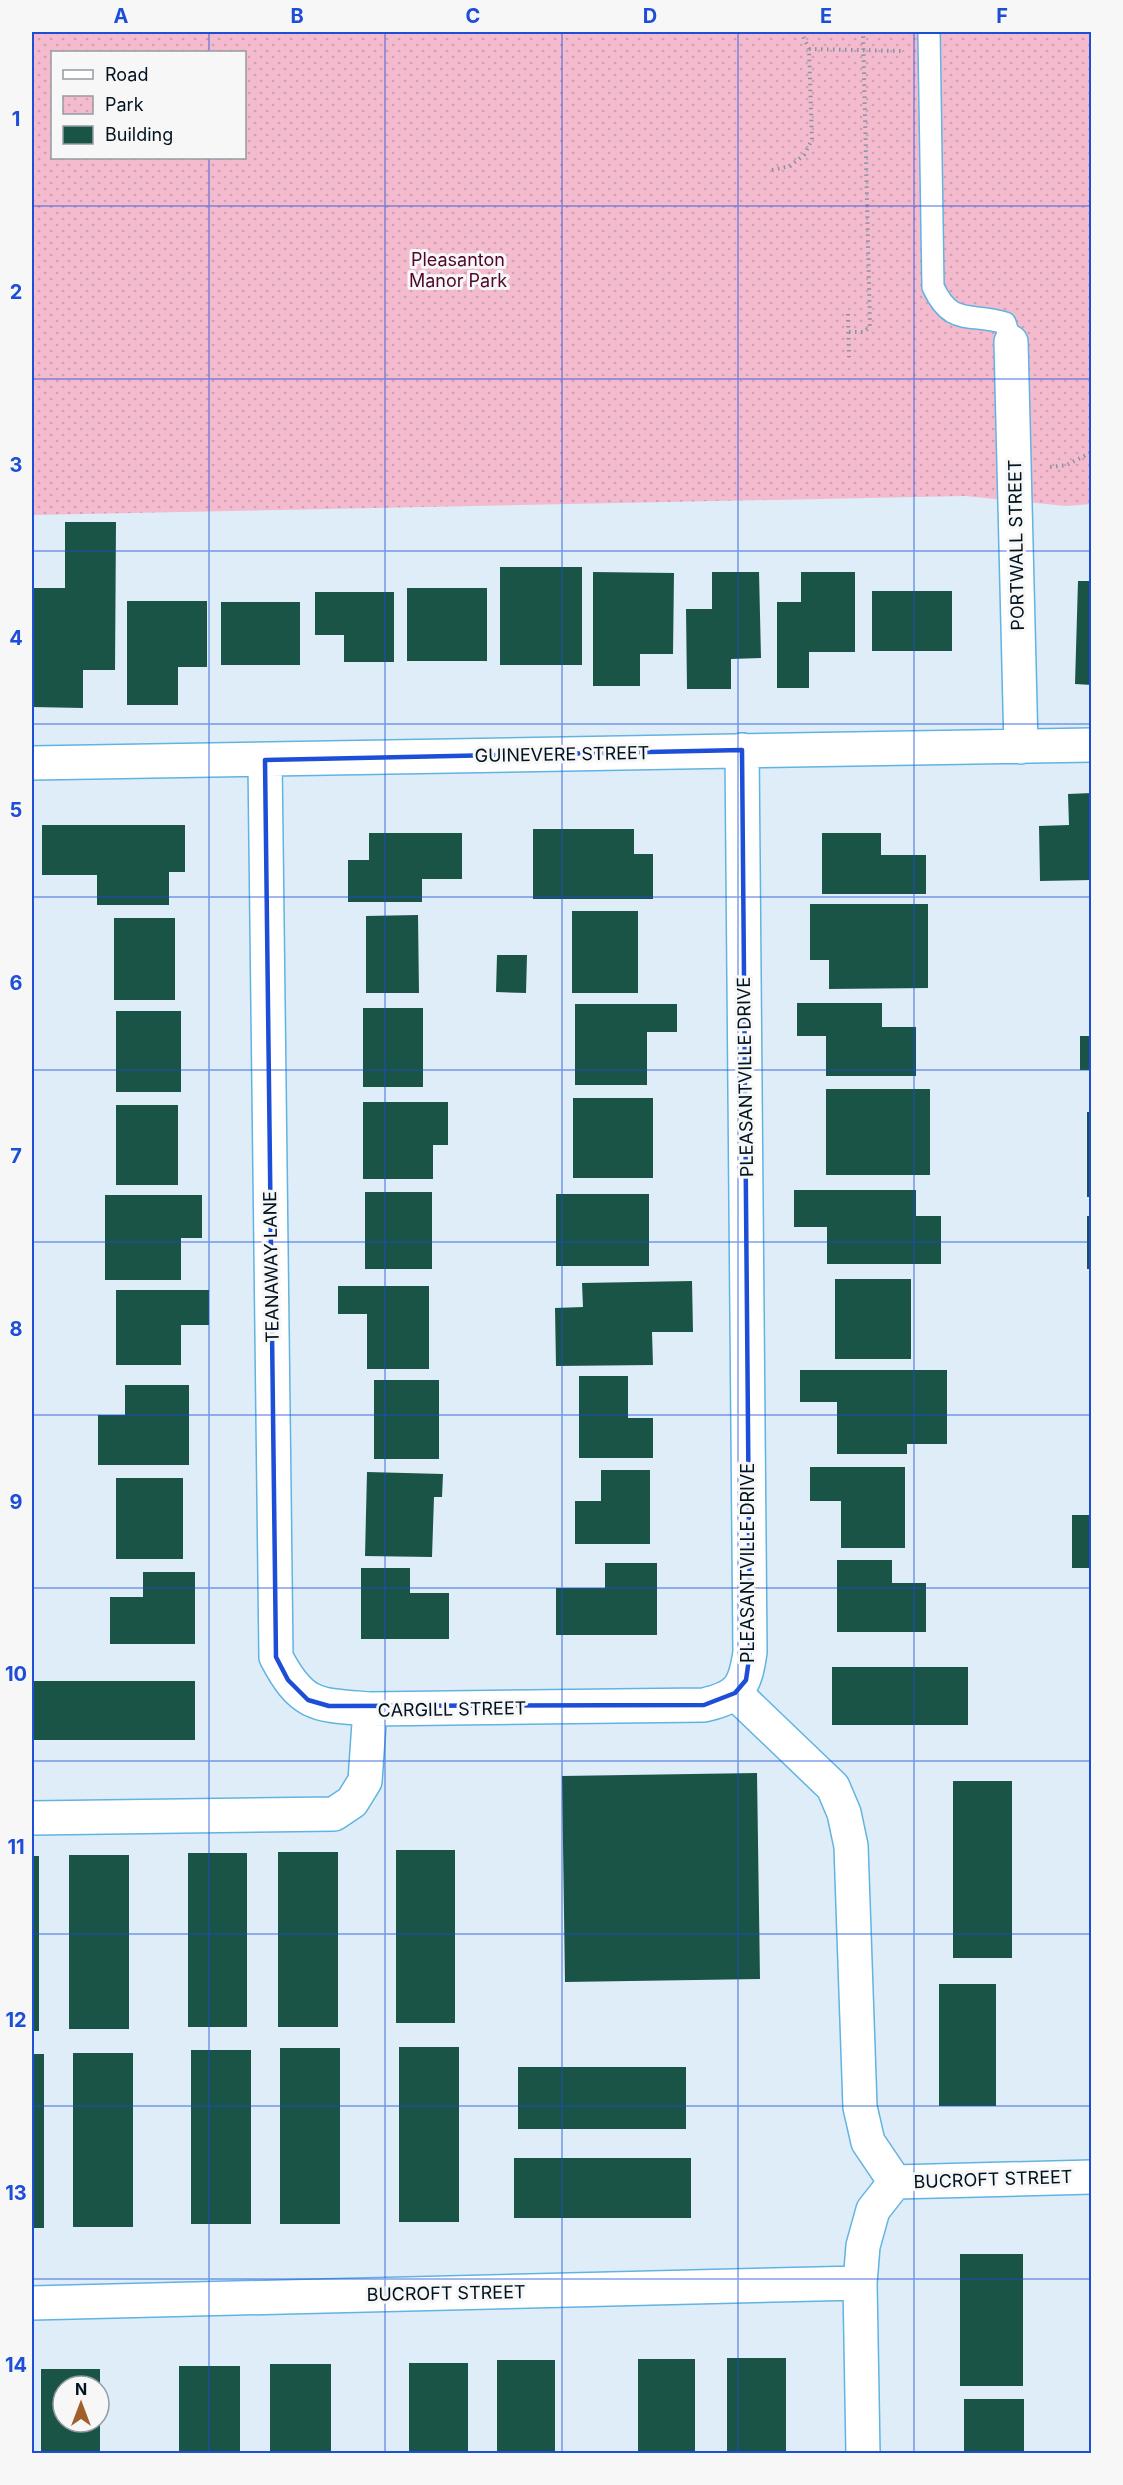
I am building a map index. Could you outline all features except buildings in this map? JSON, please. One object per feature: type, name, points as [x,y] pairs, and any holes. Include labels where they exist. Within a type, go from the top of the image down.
[{"type":"street","name":"PORTWALL STREET","points":[[1011,342],[1021,747]]},
{"type":"street","name":"GUINEVERE STREET","points":[[32,763],[1092,745]]},
{"type":"street","name":"PLEASANTVILLE DRIVE","points":[[735,1693],[746,1680],[750,1652],[742,750]]},
{"type":"street","name":"TEANAWAY LANE","points":[[265,760],[276,1657],[288,1680],[308,1700],[329,1706],[370,1708]]},
{"type":"street","name":"CARGILL STREET","points":[[32,1818],[334,1814],[352,1802],[365,1781],[370,1708],[704,1705],[721,1701],[735,1693]]},
{"type":"street","points":[[735,1693],[833,1788],[844,1813],[851,1846],[860,2107],[868,2142],[894,2182],[873,2210],[863,2246],[860,2283],[862,2454]]},
{"type":"street","name":"BUCROFT STREET","points":[[894,2182],[1092,2176]]},
{"type":"street","name":"BUCROFT STREET","points":[[32,2303],[860,2283]]},
{"type":"lane","points":[[929,42],[933,287],[942,307],[958,316],[987,317],[1005,323],[1011,342]]},
{"type":"path","points":[[772,170],[790,166],[804,155],[812,140],[809,49],[801,32]]},
{"type":"path","points":[[849,332],[864,332],[870,327],[863,32]]},
{"type":"path","points":[[809,49],[864,50],[929,42]]},
{"type":"path","points":[[848,314],[849,357]]},
{"type":"path","points":[[1014,472],[1067,465],[1092,452]]},
{"type":"highlighted area","points":[[742,750],[750,1652],[746,1680],[735,1693],[704,1705],[329,1706],[308,1700],[288,1680],[276,1657],[265,760]]},
{"type":"green space","name":"Pleasanton Manor Park","points":[[32,32],[1091,32],[1091,504],[1066,506],[965,496],[32,515]]}]
